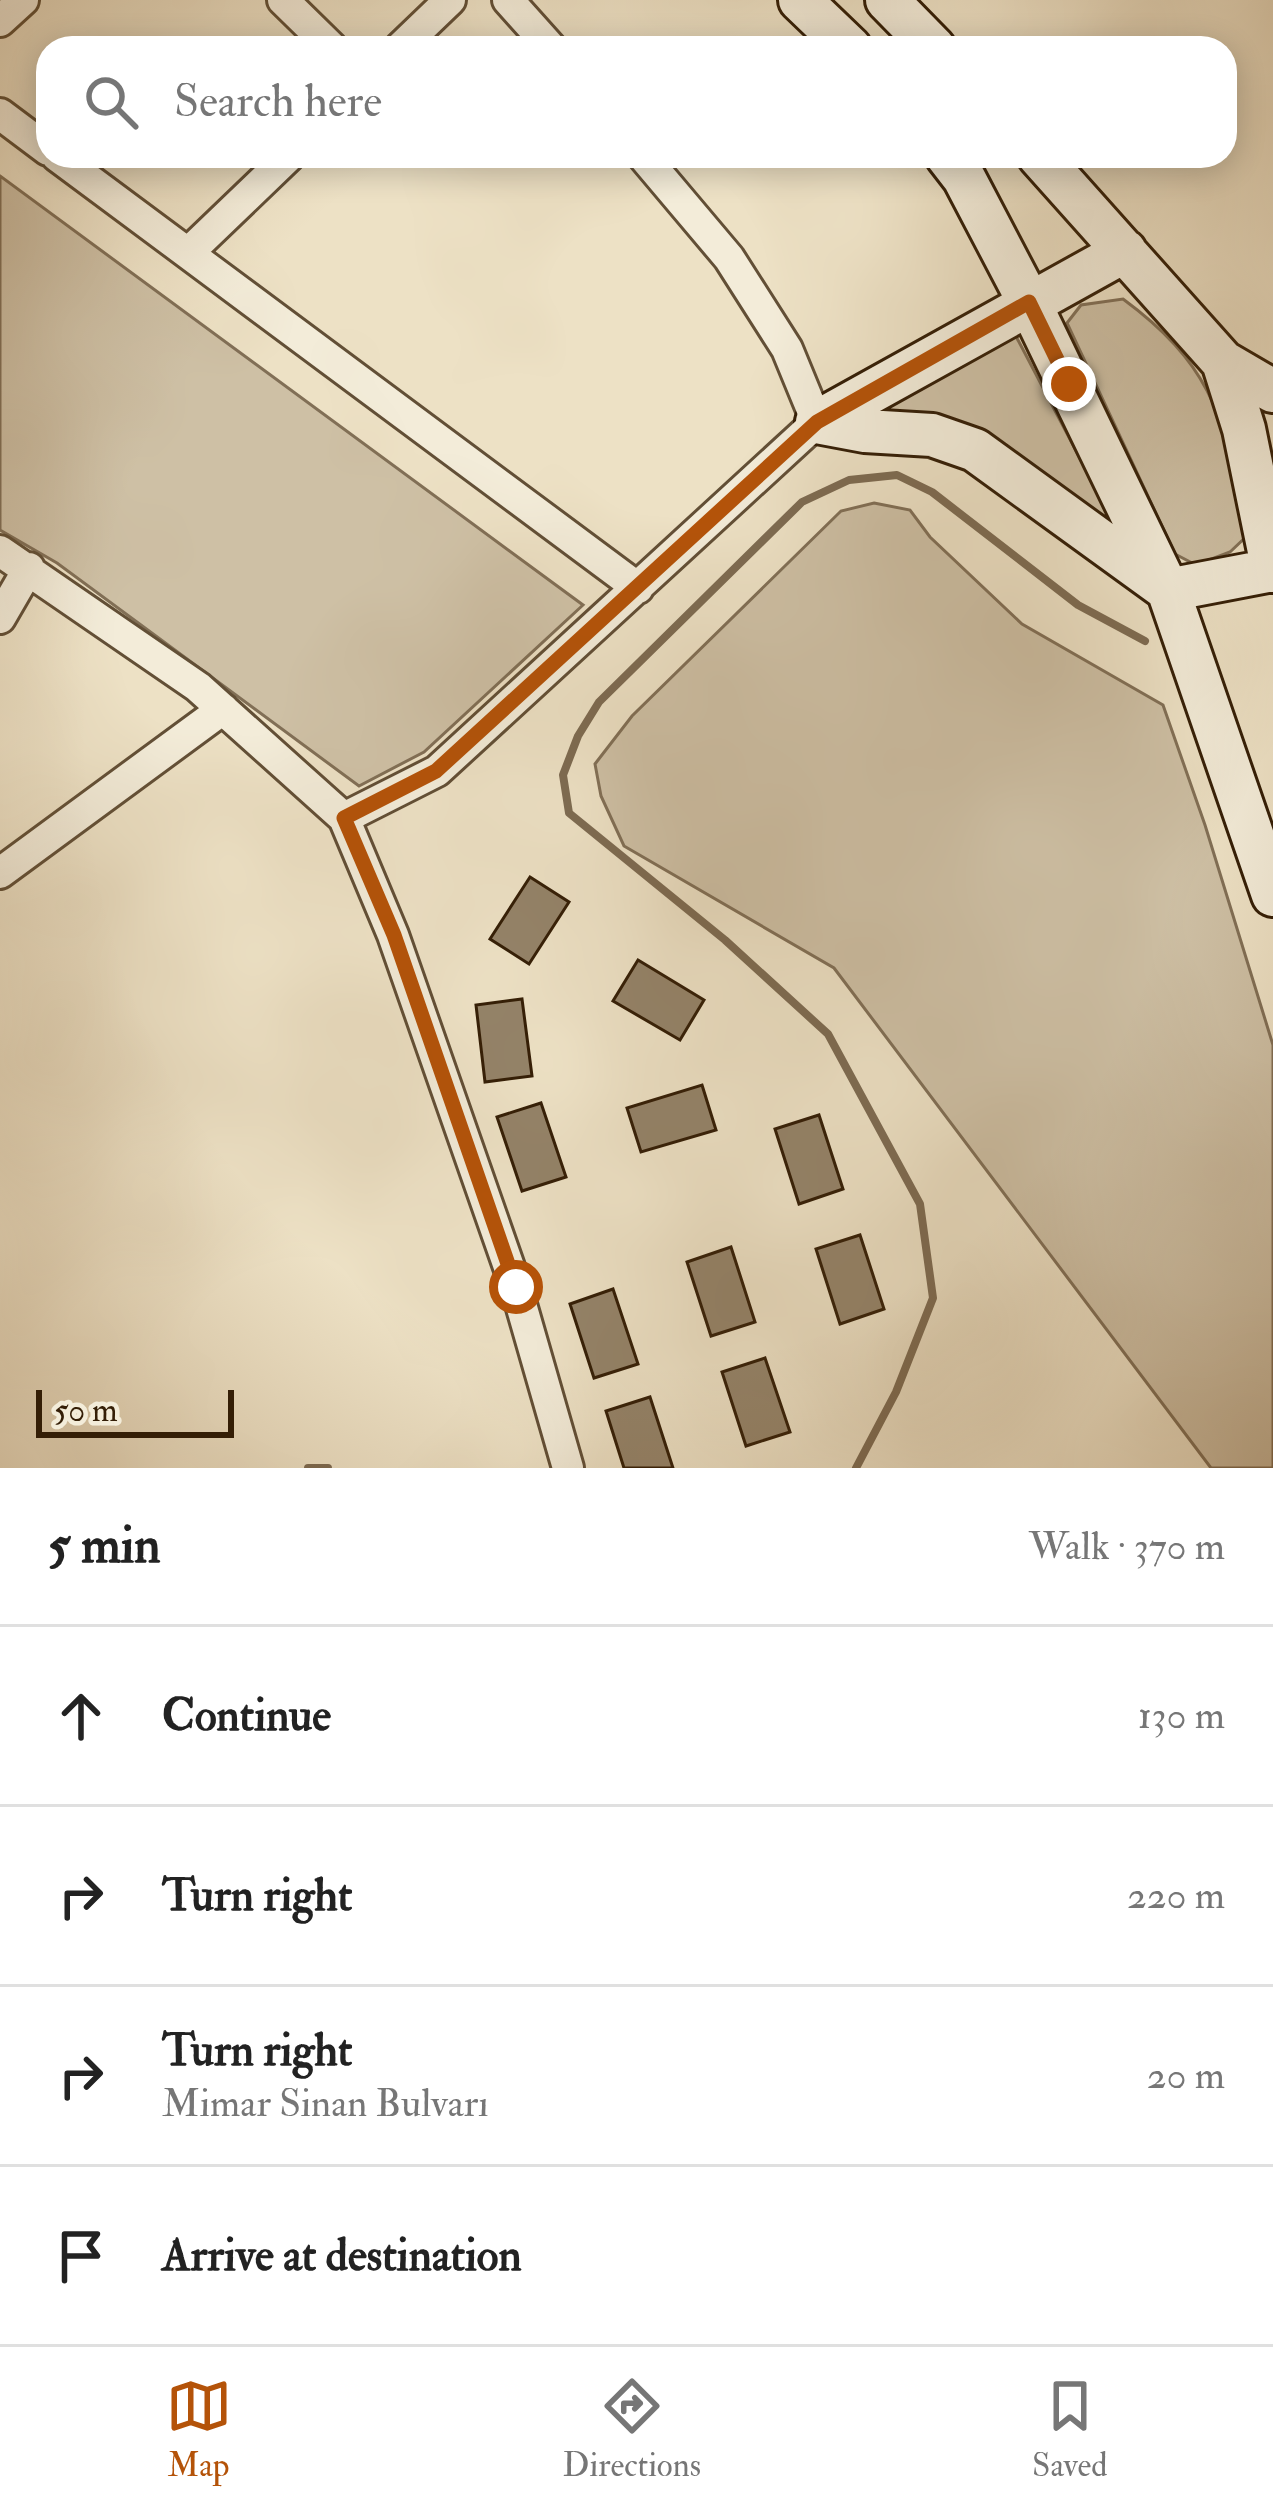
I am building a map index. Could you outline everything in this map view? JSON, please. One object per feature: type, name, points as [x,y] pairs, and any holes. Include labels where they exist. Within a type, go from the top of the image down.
[{"type":"main road","points":[[800,0],[838,36]]},
{"type":"main road","points":[[887,0],[922,36]]},
{"type":"main road","points":[[956,168],[1029,302],[1168,590],[1273,895]]},
{"type":"main road","points":[[1051,168],[1223,362],[1273,391]]},
{"type":"main road","points":[[817,422],[1125,251]]},
{"type":"main road","points":[[817,422],[932,435],[975,450],[1168,590],[1273,571],[1244,429],[1223,362]]},
{"type":"street","points":[[0,21],[23,0]]},
{"type":"street","points":[[284,0],[320,36]]},
{"type":"street","points":[[412,36],[450,0]]},
{"type":"street","points":[[508,0],[540,36]]},
{"type":"street","points":[[0,114],[36,141]]},
{"type":"street","points":[[73,168],[638,588]]},
{"type":"street","points":[[188,253],[277,168]]},
{"type":"street","points":[[344,818],[436,771],[817,422],[787,349],[729,258],[653,168]]},
{"type":"street","points":[[0,551],[198,686],[344,818],[394,935],[516,1287],[568,1468]]},
{"type":"street","points":[[0,618],[29,568]]},
{"type":"street","points":[[0,873],[224,709]]},
{"type":"shaded area","points":[[0,176],[583,605],[424,752],[359,786],[57,563],[0,530]]},
{"type":"shaded area","points":[[1123,299],[1155,325],[1198,375],[1233,459],[1251,532],[1230,552],[1196,565],[1175,554],[1067,323],[1081,305]]},
{"type":"shaded area","points":[[1009,323],[1117,529],[986,433],[867,406]]},
{"type":"shaded area","points":[[874,503],[910,510],[930,537],[1022,624],[1163,705],[1273,1045],[1273,1468],[1211,1468],[834,968],[624,846],[601,796],[595,764],[632,716],[841,511]]},
{"type":"building","points":[[530,877],[569,902],[529,964],[490,939]]},
{"type":"building","points":[[638,960],[704,1000],[680,1040],[613,1001]]},
{"type":"building","points":[[522,999],[532,1076],[485,1082],[476,1005]]},
{"type":"building","points":[[702,1085],[716,1130],[641,1152],[627,1108]]},
{"type":"building","points":[[541,1103],[566,1177],[522,1191],[497,1117]]},
{"type":"building","points":[[819,1115],[843,1189],[799,1204],[775,1129]]},
{"type":"building","points":[[860,1235],[884,1309],[840,1324],[816,1249]]},
{"type":"building","points":[[731,1247],[755,1322],[711,1336],[687,1262]]},
{"type":"building","points":[[613,1289],[638,1364],[594,1378],[570,1304]]},
{"type":"building","points":[[765,1358],[790,1432],[746,1446],[722,1372]]},
{"type":"building","points":[[650,1397],[673,1468],[624,1468],[606,1411]]},
{"type":"waterway","points":[[856,1468],[896,1392],[933,1298],[920,1204],[828,1034],[725,940],[569,813],[563,775],[578,736],[599,702],[802,502],[849,480],[897,475],[932,492],[1078,605],[1145,641]]},
{"type":"waterway","points":[[308,1468],[328,1468]]},
{"type":"route","points":[[516,1287],[394,935],[344,818],[436,771],[817,422],[1029,302],[1069,384]]}]
